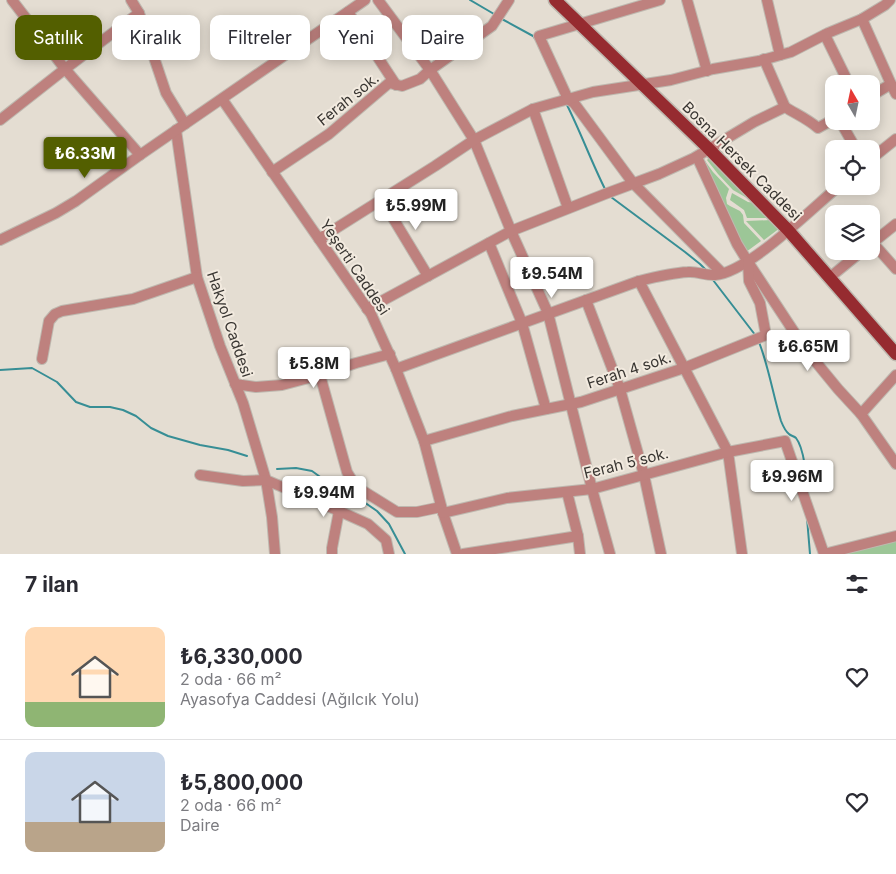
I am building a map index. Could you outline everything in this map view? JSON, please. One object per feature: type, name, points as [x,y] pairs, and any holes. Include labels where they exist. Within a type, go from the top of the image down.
[{"type":"main road","name":"Bosna Hersek Caddesi","points":[[555,0],[710,150],[788,230],[896,354]]},
{"type":"street","points":[[12,0],[65,69],[140,155]]},
{"type":"street","points":[[131,0],[139,13],[166,93],[180,127]]},
{"type":"street","points":[[0,240],[66,208],[365,0]]},
{"type":"street","points":[[378,0],[430,70],[474,140],[511,231],[548,313],[610,554]]},
{"type":"street","name":"Ferah sok.","points":[[272,172],[329,134],[389,83],[402,86],[420,79],[492,26],[509,0]]},
{"type":"street","points":[[660,0],[539,36],[568,99],[574,103],[633,184],[722,273]]},
{"type":"street","points":[[687,0],[707,71]]},
{"type":"street","points":[[767,0],[780,55]]},
{"type":"street","points":[[319,239],[474,140],[533,109],[593,92],[671,80],[791,52],[862,19],[890,0]]},
{"type":"street","points":[[348,12],[396,84]]},
{"type":"street","points":[[0,120],[139,13]]},
{"type":"street","points":[[862,19],[896,94]]},
{"type":"street","points":[[825,35],[845,75]]},
{"type":"street","points":[[764,59],[784,107],[809,120],[818,128],[825,124]]},
{"type":"street","points":[[880,91],[891,84]]},
{"type":"street","name":"Yeşerti Caddesi","points":[[222,99],[367,309],[390,354],[424,442],[442,510],[457,554]]},
{"type":"street","points":[[367,309],[511,231],[659,174],[697,157],[754,122],[784,107]]},
{"type":"street","points":[[533,109],[568,208]]},
{"type":"street","name":"Hakyol Caddesi","points":[[180,127],[196,276],[220,346],[236,384],[266,480],[275,554]]},
{"type":"street","points":[[880,152],[896,139]]},
{"type":"street","points":[[697,157],[737,244],[748,262],[806,350],[861,414],[896,464]]},
{"type":"street","points":[[396,369],[639,281],[690,272],[714,276],[730,271],[748,262],[828,195]]},
{"type":"street","points":[[382,200],[428,276]]},
{"type":"street","points":[[880,237],[896,224]]},
{"type":"street","points":[[489,243],[522,323],[546,409]]},
{"type":"street","points":[[880,252],[896,269]]},
{"type":"street","points":[[829,278],[851,260]]},
{"type":"street","name":"Ferah 4 sok.","points":[[424,442],[512,416],[571,404],[620,389],[684,368],[766,335],[760,303],[749,281],[748,262]]},
{"type":"street","points":[[42,359],[49,321],[55,314],[62,311],[133,299],[196,276]]},
{"type":"street","points":[[639,281],[728,452],[742,554]]},
{"type":"street","points":[[586,300],[620,389],[644,475],[662,554]]},
{"type":"street","points":[[236,384],[256,387],[273,386],[320,375],[390,354]]},
{"type":"street","name":"Ferah 5 sok.","points":[[320,375],[347,472],[360,489],[397,512],[442,510],[507,498],[592,489],[728,452],[785,442],[824,554]]},
{"type":"street","points":[[861,414],[896,375]]},
{"type":"street","points":[[200,475],[243,481],[266,480],[368,524],[386,540],[389,554]]},
{"type":"street","points":[[567,492],[578,536],[580,554]]},
{"type":"street","points":[[332,554],[339,511]]},
{"type":"street","points":[[463,554],[578,536]]},
{"type":"street","points":[[824,554],[896,536]]},
{"type":"green space","points":[[710,157],[749,197],[747,198],[733,190],[707,160]]},
{"type":"green space","points":[[704,162],[729,189],[726,198],[727,204],[740,211],[743,215],[744,223],[761,241],[746,252]]},
{"type":"green space","points":[[732,193],[748,202],[755,203],[770,218],[747,218],[744,210],[730,200]]},
{"type":"green space","points":[[772,220],[780,228],[764,240],[746,221]]},
{"type":"green space","points":[[896,540],[896,554],[843,554]]},
{"type":"waterway","points":[[470,0],[494,14]]},
{"type":"waterway","points":[[500,18],[533,36],[536,40]]},
{"type":"waterway","points":[[567,105],[605,189]]},
{"type":"waterway","points":[[611,197],[706,270]]},
{"type":"waterway","points":[[713,280],[756,336]]},
{"type":"waterway","points":[[759,342],[783,427],[790,435],[796,438],[801,449],[806,471],[807,491]]},
{"type":"waterway","points":[[0,370],[32,368],[57,382],[76,402],[90,407],[110,407],[123,410],[136,416],[151,428],[168,436],[247,456]]},
{"type":"waterway","points":[[277,469],[296,468],[312,471],[361,500],[377,511],[389,524],[405,554]]},
{"type":"waterway","points":[[807,518],[810,554]]}]
